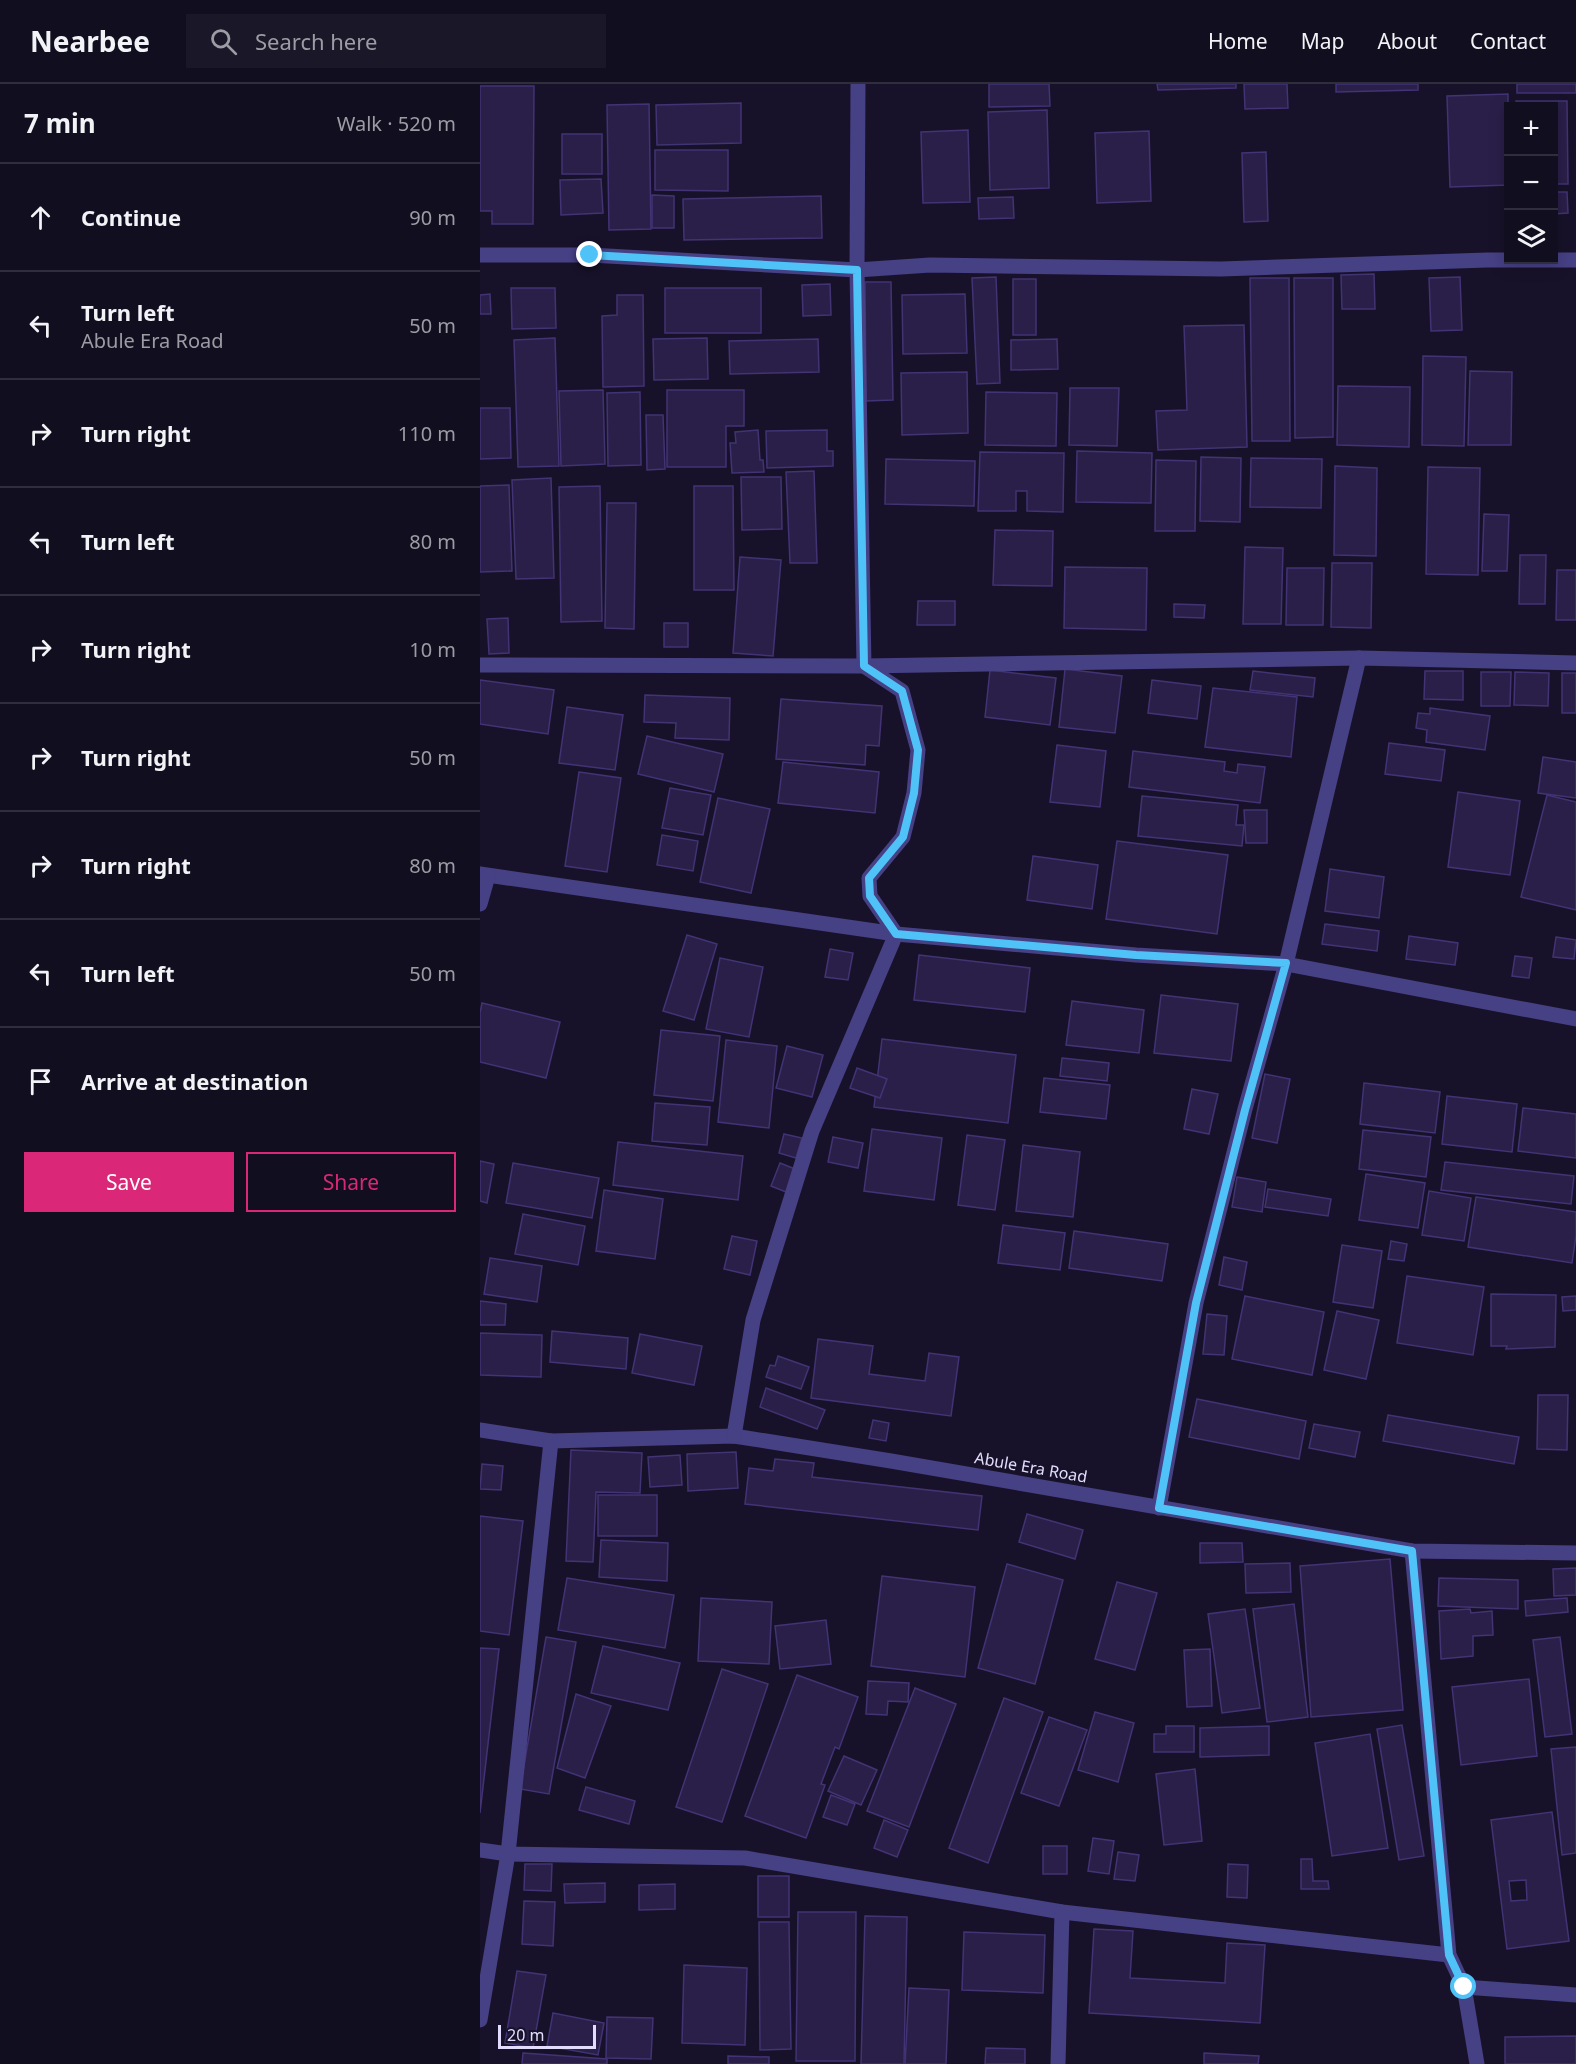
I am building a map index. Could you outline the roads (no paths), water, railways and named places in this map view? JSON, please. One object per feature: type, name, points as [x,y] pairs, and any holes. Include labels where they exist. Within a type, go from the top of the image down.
[{"type":"street","points":[[858,84],[857,270],[864,666]]},
{"type":"street","points":[[480,255],[590,255],[857,270],[930,265],[1221,269],[1487,260],[1576,260]]},
{"type":"street","points":[[1159,1508],[1196,1303],[1245,1110],[1286,963],[1359,658]]},
{"type":"street","points":[[480,665],[864,666],[1359,658],[1576,663]]},
{"type":"street","points":[[864,666],[902,691],[918,750],[914,793],[903,837],[869,878],[870,896],[896,934]]},
{"type":"street","points":[[480,903],[484,875],[896,934],[1136,955],[1286,963],[1576,1018]]},
{"type":"street","points":[[734,1436],[753,1320],[809,1142],[896,934]]},
{"type":"street","name":"Abule Era Road","points":[[480,1430],[551,1441],[734,1436],[1412,1551],[1576,1553]]},
{"type":"street","points":[[480,2020],[508,1854],[551,1441]]},
{"type":"street","points":[[1412,1551],[1449,1955],[1464,1987],[1477,2064]]},
{"type":"street","points":[[480,1850],[508,1854],[745,1858],[1062,1912],[1449,1955]]},
{"type":"street","points":[[1058,2064],[1062,1912]]},
{"type":"street","points":[[1464,1987],[1576,1995]]}]
